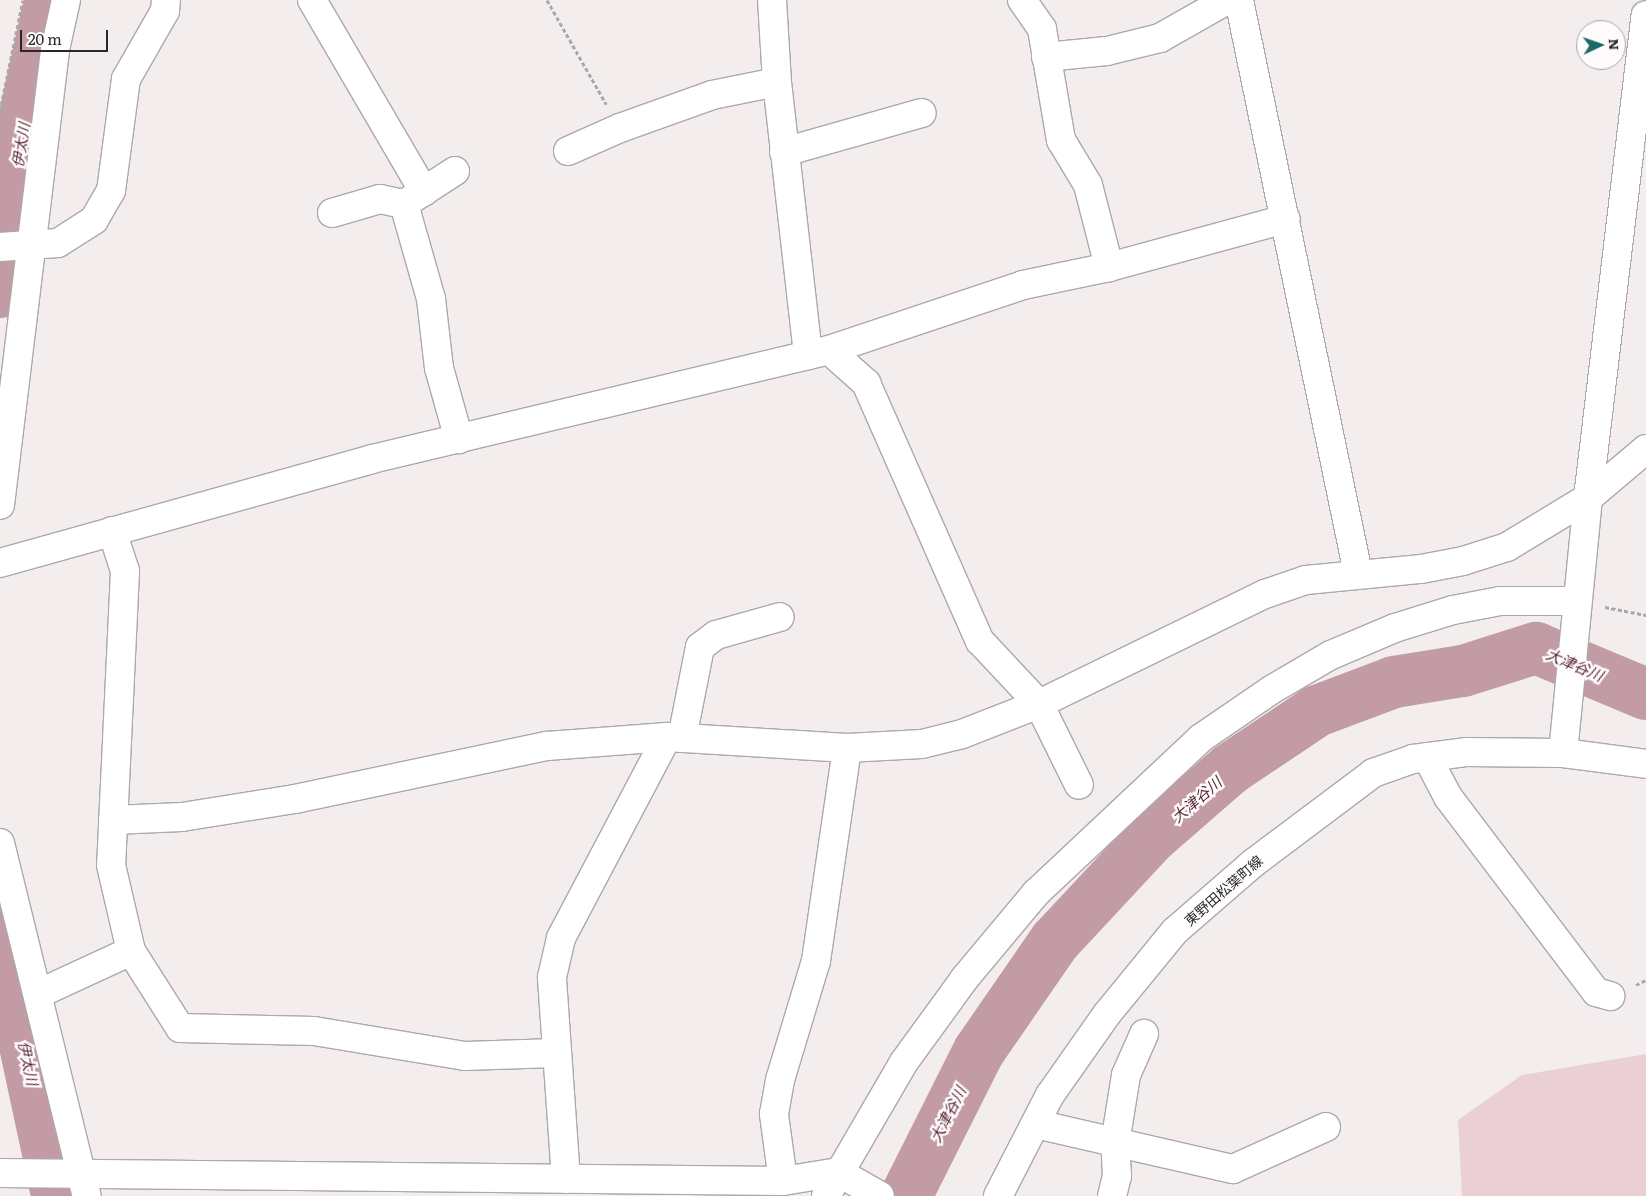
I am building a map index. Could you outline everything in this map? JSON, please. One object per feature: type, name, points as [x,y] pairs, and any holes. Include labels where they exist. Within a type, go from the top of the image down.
[{"type":"street","points":[[0,505],[55,50],[66,0]]},
{"type":"street","points":[[0,247],[58,243],[94,220],[111,191],[126,79],[165,11],[166,0]]},
{"type":"street","points":[[312,0],[414,198],[431,299],[439,368],[459,439]]},
{"type":"street","points":[[772,0],[776,82],[784,152],[819,353],[866,383],[980,641],[1039,704],[1079,785]]},
{"type":"street","points":[[1022,0],[1042,29],[1061,140],[1088,185],[1109,267]]},
{"type":"street","points":[[1046,57],[1107,51],[1160,38],[1227,0]]},
{"type":"street","points":[[1239,0],[1286,219],[1358,574]]},
{"type":"street","points":[[1562,753],[1588,498],[1645,27]]},
{"type":"street","points":[[568,151],[620,128],[712,94],[776,82]]},
{"type":"street","points":[[784,152],[922,113]]},
{"type":"street","points":[[332,213],[380,199],[414,198],[455,171]]},
{"type":"street","points":[[0,563],[372,459],[819,353],[1023,285],[1109,267],[1286,219]]},
{"type":"street","points":[[112,820],[182,817],[295,799],[481,758],[547,746],[675,737],[847,748],[922,744],[962,734],[1039,704],[1265,594],[1306,580],[1421,569],[1463,561],[1507,547],[1588,498],[1646,450]]},
{"type":"street","points":[[112,531],[124,570],[110,865],[131,950],[180,1028],[314,1031],[465,1056],[555,1053]]},
{"type":"street","points":[[826,1196],[842,1174],[904,1062],[965,978],[1036,893],[1201,738],[1271,690],[1331,655],[1395,628],[1453,610],[1500,602],[1576,608]]},
{"type":"street","points":[[566,1179],[555,1053],[552,977],[561,938],[675,737],[700,647],[716,635],[780,616]]},
{"type":"street","points":[[783,1180],[774,1114],[780,1080],[816,961],[847,748]]},
{"type":"street","name":"東野田松葉町線","points":[[998,1196],[1050,1095],[1107,1014],[1175,931],[1252,864],[1336,798],[1373,773],[1427,757],[1466,752],[1562,753],[1646,764]]},
{"type":"street","points":[[1427,757],[1448,797],[1596,992],[1610,996]]},
{"type":"street","points":[[0,843],[38,994],[81,1181]]},
{"type":"street","points":[[38,994],[131,950]]},
{"type":"street","points":[[1112,1196],[1117,1176],[1115,1143],[1126,1075],[1144,1034]]},
{"type":"street","points":[[1036,1124],[1233,1169],[1326,1127]]},
{"type":"street","points":[[0,1174],[35,1174],[81,1181],[354,1186],[566,1179],[597,1187],[675,1188],[842,1174],[880,1196]]},
{"type":"path","points":[[0,111],[23,0]]},
{"type":"path","points":[[547,0],[620,128]]},
{"type":"path","points":[[1576,608],[1646,615]]},
{"type":"shaded area","points":[[1646,1054],[1646,1196],[1462,1196],[1458,1120],[1522,1075]]},
{"type":"waterway","name":"伊太川","points":[[0,292],[20,138],[50,0]]},
{"type":"waterway","name":"大津谷川","points":[[906,1196],[979,1051],[1055,941],[1151,838],[1230,769],[1317,711],[1394,682],[1463,671],[1536,648],[1646,694]]},
{"type":"waterway","name":"伊太川","points":[[0,929],[57,1196]]}]
